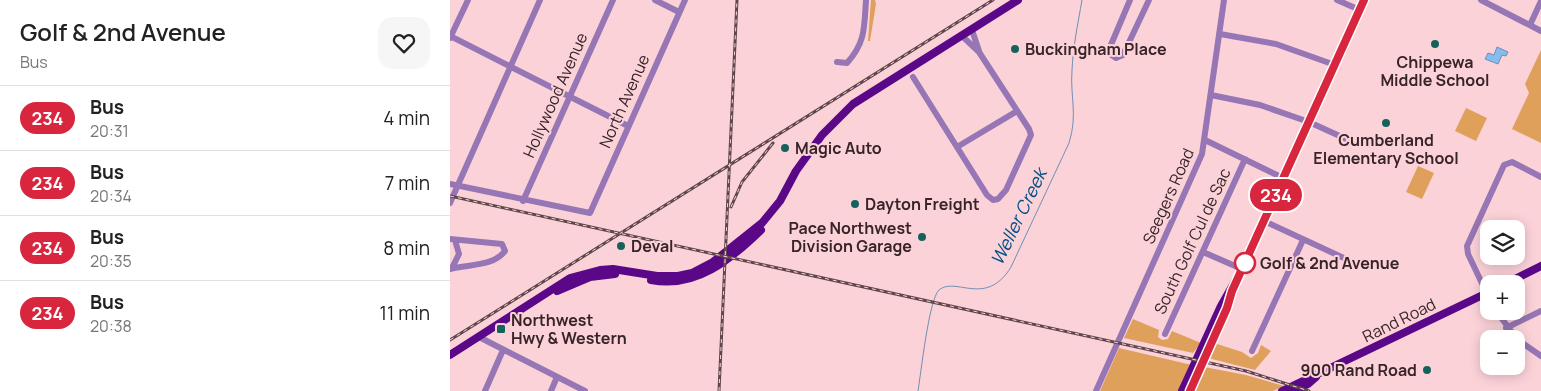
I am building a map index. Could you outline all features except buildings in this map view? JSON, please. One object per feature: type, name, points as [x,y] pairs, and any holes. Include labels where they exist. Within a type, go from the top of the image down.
[{"type":"main road","points":[[450,355],[546,295],[574,282],[606,275],[624,275],[671,282],[695,278],[707,272],[742,248],[765,226],[783,203],[800,174],[800,168],[822,135],[853,104],[1018,0]]},
{"type":"main road","points":[[1190,391],[1227,308],[1232,291],[1364,0]]},
{"type":"main road","points":[[1523,275],[1541,266]]},
{"type":"main road","points":[[1182,391],[1221,306],[1232,291]]},
{"type":"main road","name":"Rand Road","points":[[1282,391],[1305,378],[1318,375],[1480,298]]},
{"type":"main road","name":"Rand Road","points":[[1294,391],[1308,384],[1318,375]]},
{"type":"street","points":[[468,0],[450,37],[628,126]]},
{"type":"street","points":[[450,204],[540,0]]},
{"type":"street","name":"Hollywood Avenue","points":[[523,201],[613,0]]},
{"type":"street","points":[[655,0],[679,12]]},
{"type":"street","name":"North Avenue","points":[[523,201],[590,213],[684,0]]},
{"type":"street","points":[[837,62],[847,63],[860,47],[863,39],[866,0]]},
{"type":"street","points":[[1130,0],[1110,47],[1110,54],[1116,58],[1123,55],[1149,0]]},
{"type":"street","name":"Seegers Road","points":[[1096,391],[1195,172],[1205,140],[1224,0]]},
{"type":"street","points":[[1337,0],[1360,10]]},
{"type":"street","points":[[1481,0],[1541,31]]},
{"type":"street","points":[[1530,25],[1541,1]]},
{"type":"street","points":[[972,30],[979,52]]},
{"type":"street","points":[[1220,34],[1276,44],[1335,65]]},
{"type":"street","points":[[912,76],[987,195],[993,200],[998,199],[1006,190],[1030,135],[1029,129],[979,52],[962,36]]},
{"type":"street","points":[[1211,95],[1260,105],[1309,122],[1355,143]]},
{"type":"street","points":[[957,147],[1017,111]]},
{"type":"street","points":[[1205,140],[1283,178]]},
{"type":"street","name":"South Golf Cul de Sac","points":[[1165,334],[1244,160]]},
{"type":"street","points":[[1480,278],[1468,254],[1467,246],[1500,169],[1508,162],[1512,162],[1541,176]]},
{"type":"street","points":[[450,184],[523,201]]},
{"type":"street","points":[[1264,221],[1346,259]]},
{"type":"street","points":[[452,240],[492,241],[502,244],[505,251],[488,262],[451,268],[459,254],[452,240]]},
{"type":"street","points":[[1252,351],[1303,240]]},
{"type":"street","points":[[1203,252],[1242,269]]},
{"type":"street","points":[[1506,328],[1541,311]]},
{"type":"street","points":[[1501,320],[1506,328],[1530,350],[1541,356]]},
{"type":"street","points":[[480,337],[585,391]]},
{"type":"street","points":[[484,391],[503,350]]},
{"type":"street","points":[[550,391],[557,377]]},
{"type":"shaded area","points":[[871,0],[875,0],[876,4],[870,41],[868,41]]},
{"type":"shaded area","points":[[1541,50],[1541,143],[1512,129],[1529,93],[1525,84]]},
{"type":"shaded area","points":[[1466,108],[1487,118],[1476,141],[1455,131]]},
{"type":"shaded area","points":[[1418,166],[1434,173],[1422,199],[1406,192]]},
{"type":"shaded area","points":[[1133,319],[1159,330],[1158,337],[1162,340],[1168,339],[1172,331],[1201,343],[1193,353],[1124,338]]},
{"type":"shaded area","points":[[1214,343],[1242,352],[1251,358],[1258,353],[1261,345],[1271,351],[1255,370],[1208,358]]},
{"type":"shaded area","points":[[1119,348],[1192,365],[1179,391],[1100,391]]},
{"type":"shaded area","points":[[1204,367],[1246,375],[1284,386],[1273,391],[1193,391]]},
{"type":"water","points":[[1497,47],[1508,52],[1506,56],[1502,55],[1498,64],[1485,59],[1488,53],[1494,55]]},
{"type":"waterway","name":"Weller Creek","points":[[918,391],[923,354],[935,296],[939,290],[946,287],[982,289],[992,286],[1001,279],[1011,267],[1069,143],[1073,123],[1073,61],[1082,0]]},
{"type":"railway","points":[[719,391],[737,0]]},
{"type":"railway","points":[[450,340],[993,0]]},
{"type":"railway","points":[[731,207],[742,182],[773,143]]},
{"type":"railway","points":[[450,196],[1246,371],[1309,391]]},
{"type":"bus line","name":"234","points":[[1190,391],[1227,308],[1232,291],[1364,0]]},
{"type":"place","name":"Chippewa Middle School","points":[[1435,44]]},
{"type":"place","name":"Buckingham Place","points":[[1015,49]]},
{"type":"place","name":"Cumberland Elementary School","points":[[1386,123]]},
{"type":"place","name":"Magic Auto","points":[[785,148]]},
{"type":"place","name":"Dayton Freight","points":[[855,204]]},
{"type":"place","name":"Pace Northwest Division Garage","points":[[922,237]]},
{"type":"place","name":"Deval","points":[[621,246]]},
{"type":"place","name":"Golf & 2nd Avenue","points":[[1245,263]]},
{"type":"place","name":"Northwest Hwy & Western","points":[[501,329]]},
{"type":"place","name":"900 Rand Road","points":[[1427,370]]}]
